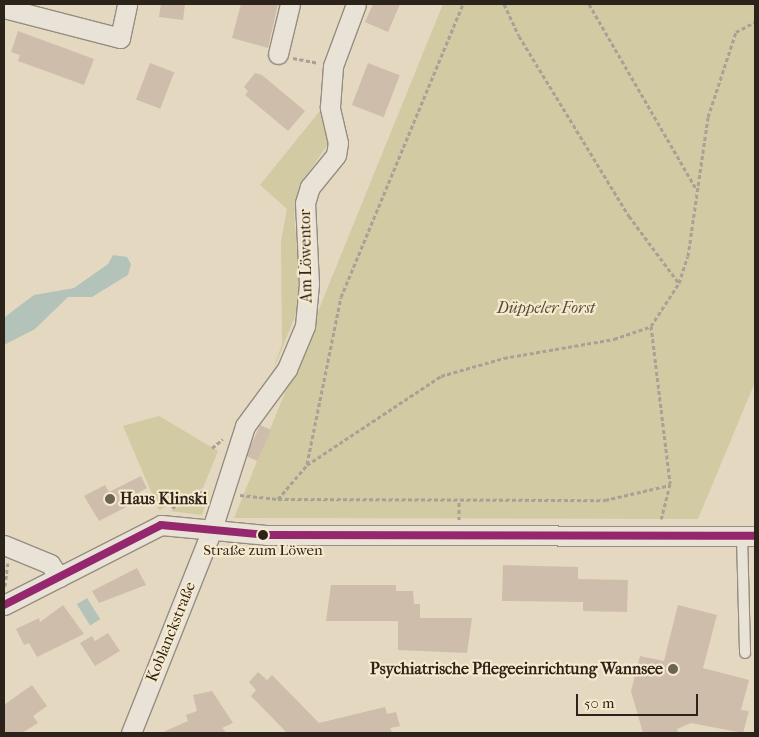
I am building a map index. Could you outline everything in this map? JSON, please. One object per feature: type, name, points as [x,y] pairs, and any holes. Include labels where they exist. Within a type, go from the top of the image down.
[{"type":"street","points":[[4,8],[120,38],[127,4]]},
{"type":"street","points":[[278,54],[290,4]]},
{"type":"street","name":"Am Löwentor","points":[[211,532],[246,426],[287,369],[304,326],[309,284],[304,203],[310,187],[336,154],[338,142],[330,107],[333,66],[356,4]]},
{"type":"street","points":[[4,605],[161,525],[211,532],[749,536]]},
{"type":"street","name":"Koblanckstraße","points":[[132,733],[211,532]]},
{"type":"street","points":[[4,545],[50,564],[60,576]]},
{"type":"lane","points":[[745,653],[749,536]]},
{"type":"path","points":[[307,464],[341,298],[463,4]]},
{"type":"path","points":[[504,4],[519,36],[629,216],[679,283]]},
{"type":"path","points":[[588,4],[697,191]]},
{"type":"path","points":[[278,499],[307,464],[441,376],[504,358],[614,339],[651,326],[679,283],[688,256],[708,117],[736,32],[755,22]]},
{"type":"path","points":[[278,54],[333,66]]},
{"type":"path","points":[[651,326],[670,485],[657,536]]},
{"type":"path","points":[[167,510],[212,488],[223,494],[278,499],[605,500],[670,485]]},
{"type":"path","points":[[5,585],[8,568]]},
{"type":"green space","name":"Düppeler Forst","points":[[443,4],[755,4],[755,382],[698,519],[234,518]]},
{"type":"green space","points":[[323,107],[329,143],[303,180],[294,214],[300,283],[298,309],[270,378],[282,344],[281,241],[287,209],[260,185]]},
{"type":"green space","points":[[159,416],[218,451],[203,488],[159,510],[123,426]]},
{"type":"green space","points":[[210,491],[202,515],[170,511]]},
{"type":"shaded area","points":[[113,255],[127,257],[131,264],[128,275],[92,297],[68,297],[35,329],[4,345],[4,318],[34,295],[74,288],[108,264]]},
{"type":"shaded area","points":[[87,598],[100,619],[90,626],[77,604]]},
{"type":"building","points":[[161,4],[185,4],[183,20],[159,17]]},
{"type":"building","points":[[241,4],[278,4],[268,48],[232,38]]},
{"type":"building","points":[[373,4],[400,4],[388,32],[365,22]]},
{"type":"building","points":[[18,31],[94,59],[84,85],[18,61],[20,55],[11,52]]},
{"type":"building","points":[[150,63],[174,72],[160,109],[136,99]]},
{"type":"building","points":[[368,63],[400,75],[384,117],[352,105]]},
{"type":"building","points":[[255,73],[262,75],[305,111],[288,131],[245,95],[248,91],[244,87]]},
{"type":"building","points":[[260,425],[271,430],[257,461],[246,456]]},
{"type":"building","name":"Haus Klinski","points":[[141,476],[147,488],[133,496],[136,502],[99,521],[84,496],[105,485],[109,492]]},
{"type":"building","points":[[503,565],[578,567],[578,579],[628,580],[627,612],[583,611],[583,602],[502,601]]},
{"type":"building","points":[[137,568],[146,585],[99,603],[92,591]]},
{"type":"building","points":[[331,585],[396,585],[396,591],[413,591],[414,604],[420,604],[420,618],[472,618],[467,653],[398,650],[398,621],[326,621]]},
{"type":"building","points":[[63,605],[84,634],[37,657],[29,643],[24,645],[16,629],[39,618],[40,622]]},
{"type":"building","name":"Psychiatrische Pflegeeinrichtung Wannsee","points":[[678,605],[717,615],[703,668],[749,680],[741,710],[749,711],[743,733],[691,723],[677,729],[678,733],[643,733],[631,691],[640,656],[664,661]]},
{"type":"building","points":[[108,633],[120,651],[95,666],[80,643],[92,636],[95,641]]},
{"type":"building","points":[[258,672],[267,680],[272,675],[319,723],[385,707],[387,714],[396,712],[400,726],[390,728],[392,733],[287,733],[251,696],[256,690],[249,682]]},
{"type":"building","points":[[32,685],[47,706],[33,716],[38,723],[22,733],[4,733],[4,705]]},
{"type":"building","points":[[212,691],[233,723],[222,728],[227,733],[161,733],[188,721],[186,715],[197,711],[193,695]]},
{"type":"transit line","points":[[4,605],[161,525],[266,535],[755,536]]},
{"type":"place","name":"Haus Klinski","points":[[110,499]]},
{"type":"place","name":"Straße zum Löwen","points":[[263,535]]},
{"type":"place","name":"Psychiatrische Pflegeeinrichtung Wannsee","points":[[673,669]]}]
